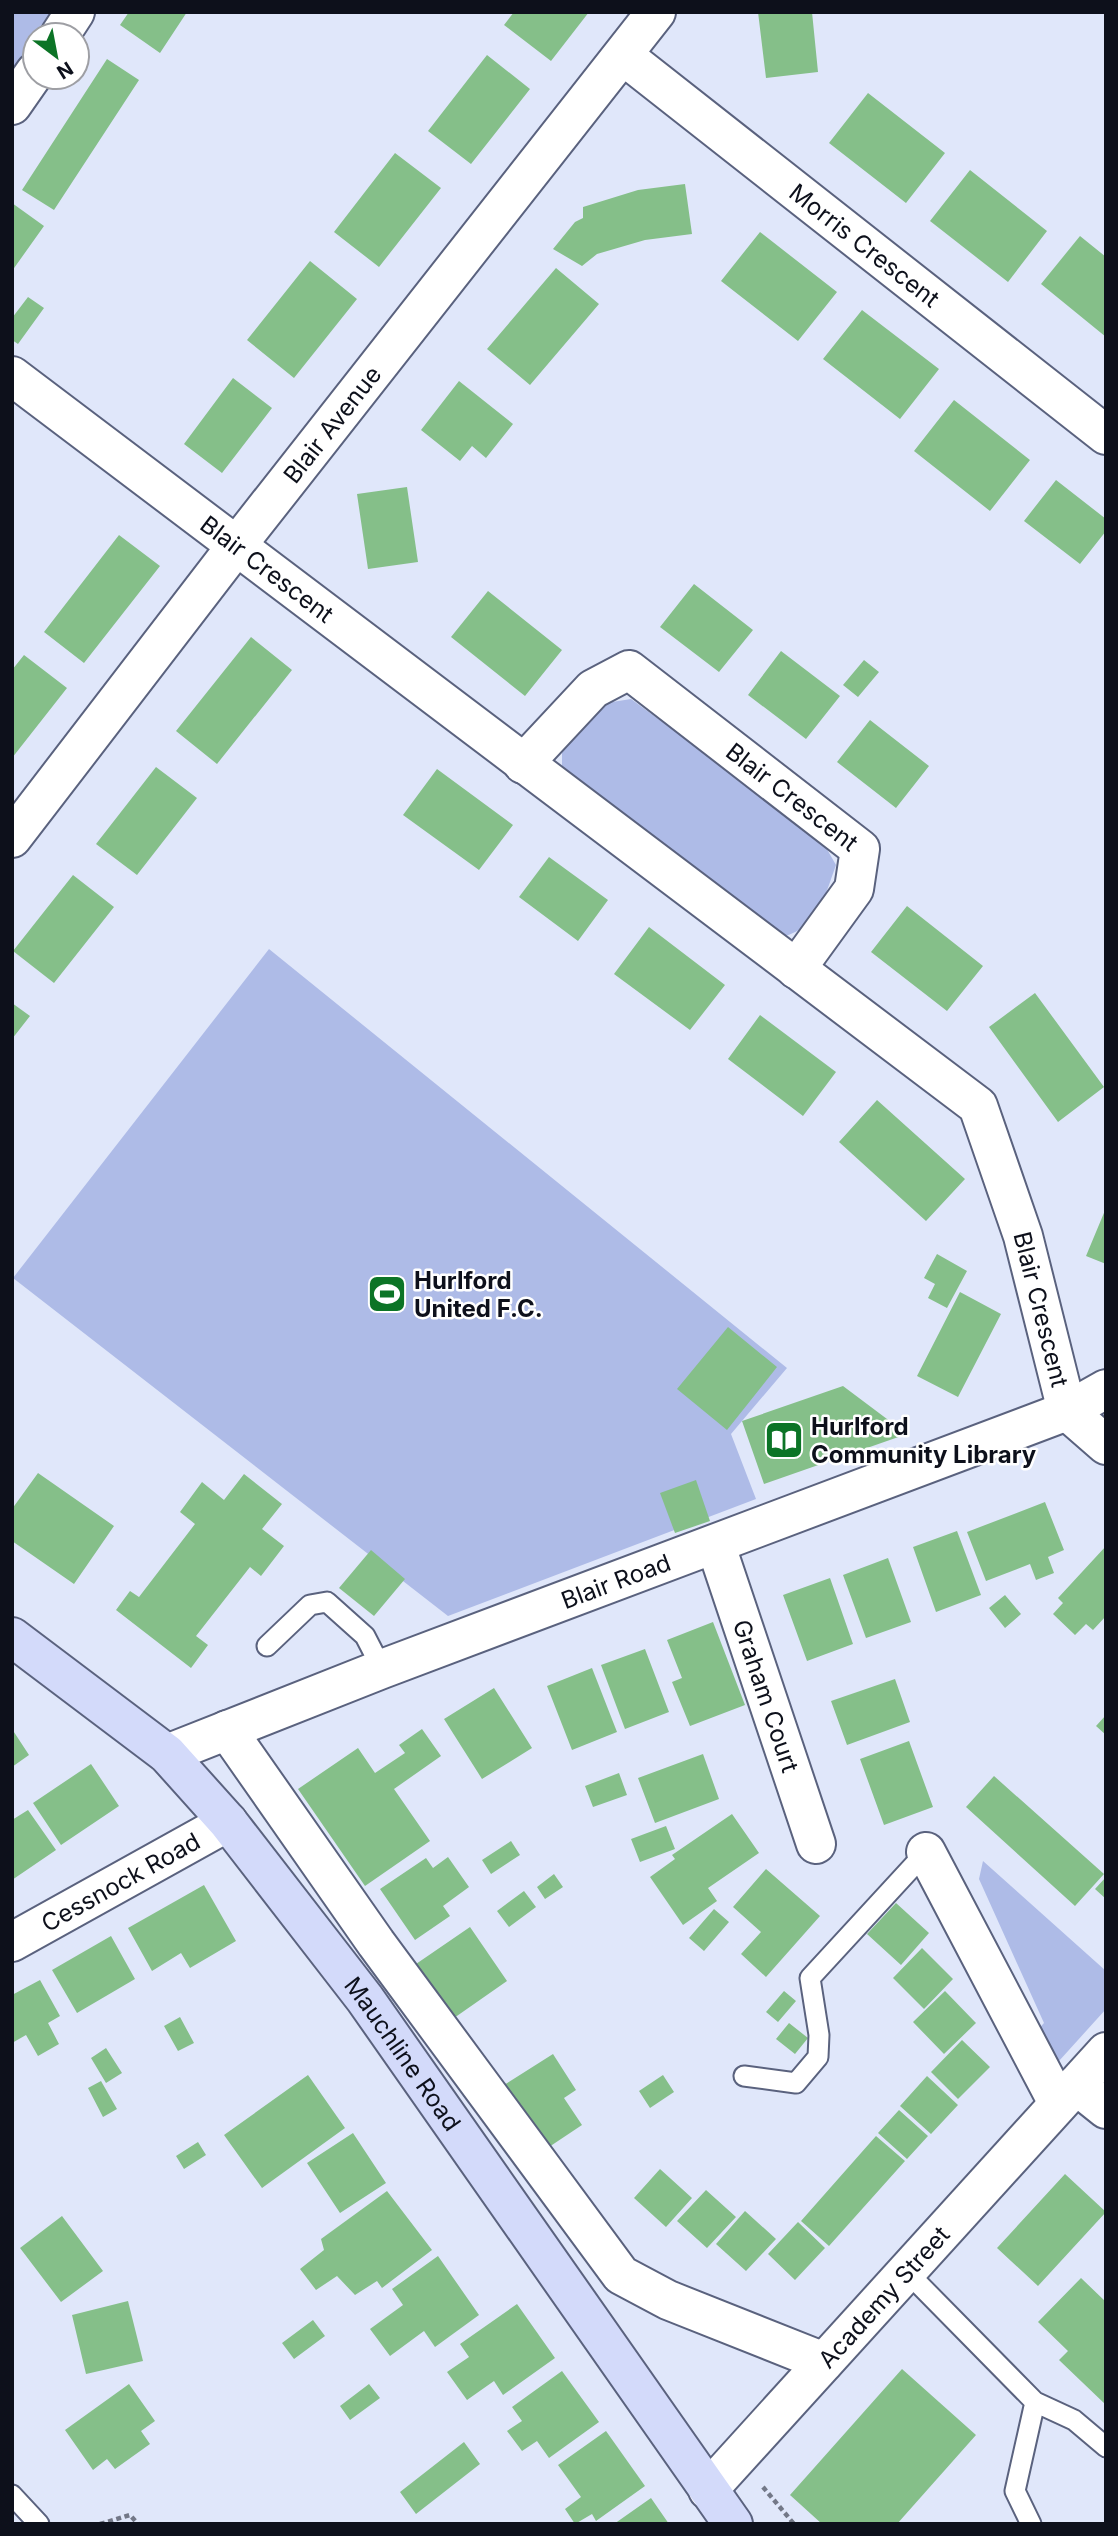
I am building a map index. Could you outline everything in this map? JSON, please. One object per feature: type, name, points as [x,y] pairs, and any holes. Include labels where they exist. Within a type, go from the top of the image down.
[{"type":"main road","name":"Mauchline Road","points":[[12,1637],[167,1754],[228,1822],[365,1999],[733,2524]]},
{"type":"street","name":"Blair Avenue","points":[[12,838],[237,545],[656,12]]},
{"type":"street","name":"Morris Crescent","points":[[624,56],[1106,435]]},
{"type":"street","name":"Blair Crescent","points":[[12,376],[978,1106],[1023,1236],[1067,1410]]},
{"type":"street","name":"Blair Crescent","points":[[523,764],[593,689],[629,670],[860,849],[854,889],[796,969]]},
{"type":"street","name":"Blair Road","points":[[167,1754],[382,1669],[716,1545],[1067,1410],[1106,1389]]},
{"type":"street","points":[[1067,1410],[1106,1446]]},
{"type":"street","name":"Graham Court","points":[[716,1545],[816,1844]]},
{"type":"street","points":[[227,1730],[376,1943],[621,2275],[668,2300],[824,2362]]},
{"type":"street","name":"Cessnock Road","points":[[12,1942],[228,1822]]},
{"type":"street","points":[[926,1852],[1067,2094],[1106,2109]]},
{"type":"street","name":"Academy Street","points":[[708,2490],[1106,2052]]},
{"type":"lane","points":[[267,1646],[310,1605],[327,1602],[365,1636],[382,1669]]},
{"type":"lane","points":[[744,2076],[796,2083],[817,2057],[819,2035],[810,1978],[926,1852]]},
{"type":"lane","points":[[906,2271],[1035,2402],[1074,2420],[1106,2447]]},
{"type":"lane","points":[[1031,2524],[1015,2491],[1035,2402]]},
{"type":"lane","points":[[12,2495],[39,2524]]},
{"type":"path","points":[[738,2457],[793,2524]]},
{"type":"path","points":[[100,2524],[130,2515],[138,2524]]},
{"type":"shaded area","points":[[12,12],[55,12],[49,21],[21,21],[21,63],[12,76]]},
{"type":"shaded area","points":[[631,699],[820,837],[836,865],[817,912],[801,929],[776,938],[562,772],[562,751],[606,703]]},
{"type":"shaded area","name":"Hurlford United F.C.","points":[[269,949],[787,1368],[731,1434],[756,1499],[448,1616],[13,1278]]},
{"type":"shaded area","points":[[983,1861],[1106,1971],[1106,2009],[1059,2061],[1032,2036],[1044,2023],[979,1879]]},
{"type":"building","points":[[129,12],[187,12],[160,53],[120,25]]},
{"type":"building","points":[[514,12],[589,12],[551,61],[504,25]]},
{"type":"building","points":[[758,12],[812,12],[818,72],[766,78]]},
{"type":"building","points":[[487,55],[530,89],[471,164],[428,131]]},
{"type":"building","points":[[107,59],[139,80],[54,210],[22,190],[86,91],[91,91],[91,84]]},
{"type":"building","points":[[868,93],[945,153],[906,203],[829,143]]},
{"type":"building","points":[[395,153],[441,188],[379,267],[334,232]]},
{"type":"building","points":[[970,170],[1047,231],[1008,282],[930,221]]},
{"type":"building","points":[[685,184],[692,234],[645,240],[597,254],[582,266],[553,249],[575,222],[583,218],[583,207],[638,190]]},
{"type":"building","points":[[12,203],[44,226],[12,271]]},
{"type":"building","points":[[760,232],[837,292],[798,341],[721,281]]},
{"type":"building","points":[[1080,236],[1106,257],[1106,337],[1041,284]]},
{"type":"building","points":[[310,261],[357,299],[294,378],[247,340]]},
{"type":"building","points":[[556,268],[599,304],[530,385],[487,349]]},
{"type":"building","points":[[28,297],[44,308],[18,344],[12,340],[12,318]]},
{"type":"building","points":[[862,310],[939,369],[900,419],[823,359]]},
{"type":"building","points":[[233,378],[272,408],[222,473],[184,444]]},
{"type":"building","points":[[459,381],[513,424],[486,458],[472,446],[460,461],[421,430]]},
{"type":"building","points":[[954,400],[1030,460],[990,511],[914,451]]},
{"type":"building","points":[[1056,480],[1106,519],[1106,531],[1080,564],[1024,521]]},
{"type":"building","points":[[407,487],[418,562],[368,569],[357,494]]},
{"type":"building","points":[[119,535],[160,566],[84,663],[44,632]]},
{"type":"building","points":[[694,584],[753,630],[719,672],[660,627]]},
{"type":"building","points":[[488,591],[562,650],[525,696],[451,637]]},
{"type":"building","points":[[251,637],[292,670],[217,764],[176,731]]},
{"type":"building","points":[[781,651],[840,696],[806,739],[748,695]]},
{"type":"building","points":[[24,655],[67,688],[12,758],[12,670]]},
{"type":"building","points":[[864,660],[879,672],[858,697],[843,685]]},
{"type":"building","points":[[870,720],[929,766],[896,808],[837,762]]},
{"type":"building","points":[[156,767],[197,798],[137,875],[96,844]]},
{"type":"building","points":[[437,769],[513,825],[479,870],[403,815]]},
{"type":"building","points":[[549,857],[608,900],[578,941],[519,897]]},
{"type":"building","points":[[73,875],[114,907],[54,983],[13,951]]},
{"type":"building","points":[[907,906],[983,966],[947,1011],[871,952]]},
{"type":"building","points":[[649,927],[725,985],[690,1030],[614,974]]},
{"type":"building","points":[[1035,993],[1104,1087],[1058,1122],[989,1027]]},
{"type":"building","points":[[12,1003],[30,1016],[12,1039]]},
{"type":"building","points":[[760,1015],[836,1072],[803,1116],[728,1059]]},
{"type":"building","points":[[877,1100],[965,1179],[926,1221],[839,1142]]},
{"type":"building","points":[[1106,1208],[1106,1264],[1086,1256]]},
{"type":"building","points":[[937,1254],[967,1271],[947,1308],[928,1298],[935,1284],[924,1278]]},
{"type":"building","points":[[960,1292],[1001,1314],[958,1397],[917,1376]]},
{"type":"building","points":[[728,1327],[777,1367],[727,1430],[677,1389]]},
{"type":"building","points":[[843,1386],[907,1434],[764,1484],[742,1421]]},
{"type":"building","points":[[38,1473],[114,1526],[74,1584],[12,1541],[12,1509]]},
{"type":"building","points":[[244,1474],[282,1504],[262,1529],[284,1546],[261,1576],[250,1567],[196,1636],[208,1645],[191,1668],[116,1610],[130,1591],[139,1597],[195,1524],[180,1512],[202,1482],[224,1500]]},
{"type":"building","points":[[696,1480],[710,1521],[675,1533],[660,1493]]},
{"type":"building","points":[[1045,1502],[1064,1550],[1048,1557],[1054,1573],[1036,1580],[1030,1564],[986,1581],[967,1532]]},
{"type":"building","points":[[957,1531],[981,1595],[936,1612],[913,1547]]},
{"type":"building","points":[[1106,1546],[1106,1616],[1093,1630],[1086,1624],[1075,1635],[1053,1614],[1063,1603],[1058,1598]]},
{"type":"building","points":[[371,1550],[405,1579],[374,1616],[339,1588]]},
{"type":"building","points":[[888,1558],[911,1622],[866,1638],[843,1575]]},
{"type":"building","points":[[830,1578],[853,1644],[807,1661],[783,1595]]},
{"type":"building","points":[[1005,1595],[1021,1614],[1005,1628],[989,1608]]},
{"type":"building","points":[[713,1622],[745,1705],[690,1726],[672,1682],[682,1678],[667,1640]]},
{"type":"building","points":[[645,1649],[669,1712],[625,1729],[601,1665]]},
{"type":"building","points":[[592,1668],[617,1732],[572,1750],[547,1686]]},
{"type":"building","points":[[895,1679],[910,1722],[847,1745],[831,1701]]},
{"type":"building","points":[[494,1688],[532,1748],[482,1779],[444,1719]]},
{"type":"building","points":[[1106,1715],[1106,1735],[1096,1726]]},
{"type":"building","points":[[12,1729],[29,1755],[12,1767]]},
{"type":"building","points":[[422,1729],[441,1756],[394,1789],[430,1841],[365,1886],[298,1789],[358,1748],[375,1773],[405,1753],[399,1745]]},
{"type":"building","points":[[909,1741],[933,1807],[884,1825],[860,1759]]},
{"type":"building","points":[[703,1754],[719,1799],[655,1823],[638,1778]]},
{"type":"building","points":[[91,1764],[119,1806],[61,1845],[33,1803]]},
{"type":"building","points":[[619,1773],[627,1795],[593,1807],[585,1786]]},
{"type":"building","points":[[994,1776],[1104,1874],[1075,1906],[966,1807]]},
{"type":"building","points":[[28,1810],[56,1850],[12,1880],[12,1820]]},
{"type":"building","points":[[732,1814],[759,1853],[708,1888],[717,1901],[683,1925],[650,1877],[675,1859],[672,1855]]},
{"type":"building","points":[[666,1826],[675,1849],[640,1862],[631,1839]]},
{"type":"building","points":[[511,1841],[520,1855],[491,1874],[482,1860]]},
{"type":"building","points":[[448,1857],[469,1887],[443,1906],[450,1916],[415,1940],[380,1889],[426,1858],[433,1868]]},
{"type":"building","points":[[766,1869],[820,1916],[766,1977],[741,1954],[761,1932],[733,1907]]},
{"type":"building","points":[[554,1874],[563,1887],[545,1899],[537,1887]]},
{"type":"building","points":[[1106,1877],[1106,1899],[1095,1889]]},
{"type":"building","points":[[204,1885],[236,1941],[190,1968],[181,1953],[152,1971],[128,1928]]},
{"type":"building","points":[[524,1891],[536,1907],[509,1927],[497,1911]]},
{"type":"building","points":[[896,1903],[929,1933],[901,1965],[867,1934]]},
{"type":"building","points":[[714,1909],[729,1922],[704,1951],[689,1938]]},
{"type":"building","points":[[470,1927],[507,1981],[454,2018],[416,1964]]},
{"type":"building","points":[[111,1936],[135,1979],[77,2013],[52,1970]]},
{"type":"building","points":[[922,1948],[953,1979],[924,2009],[893,1978]]},
{"type":"building","points":[[40,1980],[60,2016],[48,2023],[59,2044],[38,2056],[26,2035],[12,2043],[12,1995]]},
{"type":"building","points":[[784,1991],[796,2001],[778,2022],[766,2012]]},
{"type":"building","points":[[945,1991],[976,2023],[944,2054],[913,2022]]},
{"type":"building","points":[[180,2017],[194,2043],[178,2051],[164,2026]]},
{"type":"building","points":[[789,2023],[808,2038],[795,2054],[776,2039]]},
{"type":"building","points":[[962,2040],[990,2067],[958,2099],[931,2072]]},
{"type":"building","points":[[106,2048],[122,2073],[106,2083],[91,2058]]},
{"type":"building","points":[[553,2054],[576,2090],[564,2098],[582,2125],[546,2149],[504,2085]]},
{"type":"building","points":[[308,2075],[345,2128],[262,2188],[224,2135]]},
{"type":"building","points":[[663,2075],[674,2092],[650,2108],[639,2091]]},
{"type":"building","points":[[927,2076],[958,2105],[931,2134],[900,2106]]},
{"type":"building","points":[[101,2081],[117,2109],[103,2117],[88,2088]]},
{"type":"building","points":[[899,2110],[928,2136],[907,2159],[878,2133]]},
{"type":"building","points":[[353,2133],[386,2183],[340,2213],[307,2163]]},
{"type":"building","points":[[876,2136],[905,2161],[829,2246],[801,2221]]},
{"type":"building","points":[[198,2142],[206,2155],[184,2169],[176,2156]]},
{"type":"building","points":[[660,2169],[692,2198],[666,2227],[634,2198]]},
{"type":"building","points":[[1065,2174],[1106,2212],[1038,2286],[997,2248]]},
{"type":"building","points":[[706,2190],[736,2217],[707,2248],[677,2221]]},
{"type":"building","points":[[387,2191],[432,2250],[382,2288],[377,2281],[355,2295],[337,2276],[316,2290],[300,2269],[324,2250],[321,2239]]},
{"type":"building","points":[[745,2211],[776,2239],[746,2271],[716,2244]]},
{"type":"building","points":[[62,2216],[103,2271],[61,2302],[20,2248]]},
{"type":"building","points":[[798,2222],[825,2248],[795,2280],[768,2254]]},
{"type":"building","points":[[438,2256],[479,2315],[435,2347],[424,2331],[390,2356],[370,2329],[403,2305],[392,2289]]},
{"type":"building","points":[[1081,2278],[1106,2302],[1106,2405],[1059,2360],[1068,2351],[1038,2322]]},
{"type":"building","points":[[128,2301],[143,2361],[86,2374],[72,2315]]},
{"type":"building","points":[[517,2304],[555,2358],[503,2395],[494,2381],[467,2400],[447,2372],[469,2357],[460,2344]]},
{"type":"building","points":[[313,2320],[325,2336],[294,2359],[282,2343]]},
{"type":"building","points":[[902,2369],[976,2435],[897,2524],[822,2524],[790,2495]]},
{"type":"building","points":[[562,2371],[599,2422],[549,2458],[537,2441],[522,2451],[507,2431],[522,2421],[512,2407]]},
{"type":"building","points":[[129,2384],[155,2421],[141,2431],[150,2444],[115,2469],[107,2459],[93,2470],[65,2430]]},
{"type":"building","points":[[369,2384],[380,2398],[350,2420],[340,2406]]},
{"type":"building","points":[[606,2431],[645,2486],[596,2521],[592,2514],[575,2524],[565,2509],[581,2497],[558,2465]]},
{"type":"building","points":[[464,2442],[480,2464],[416,2514],[400,2492]]},
{"type":"building","points":[[651,2498],[669,2524],[614,2524]]},
{"type":"place","name":"Hurlford United F.C.","points":[[387,1294]]},
{"type":"place","name":"Hurlford Community Library","points":[[784,1440]]}]
